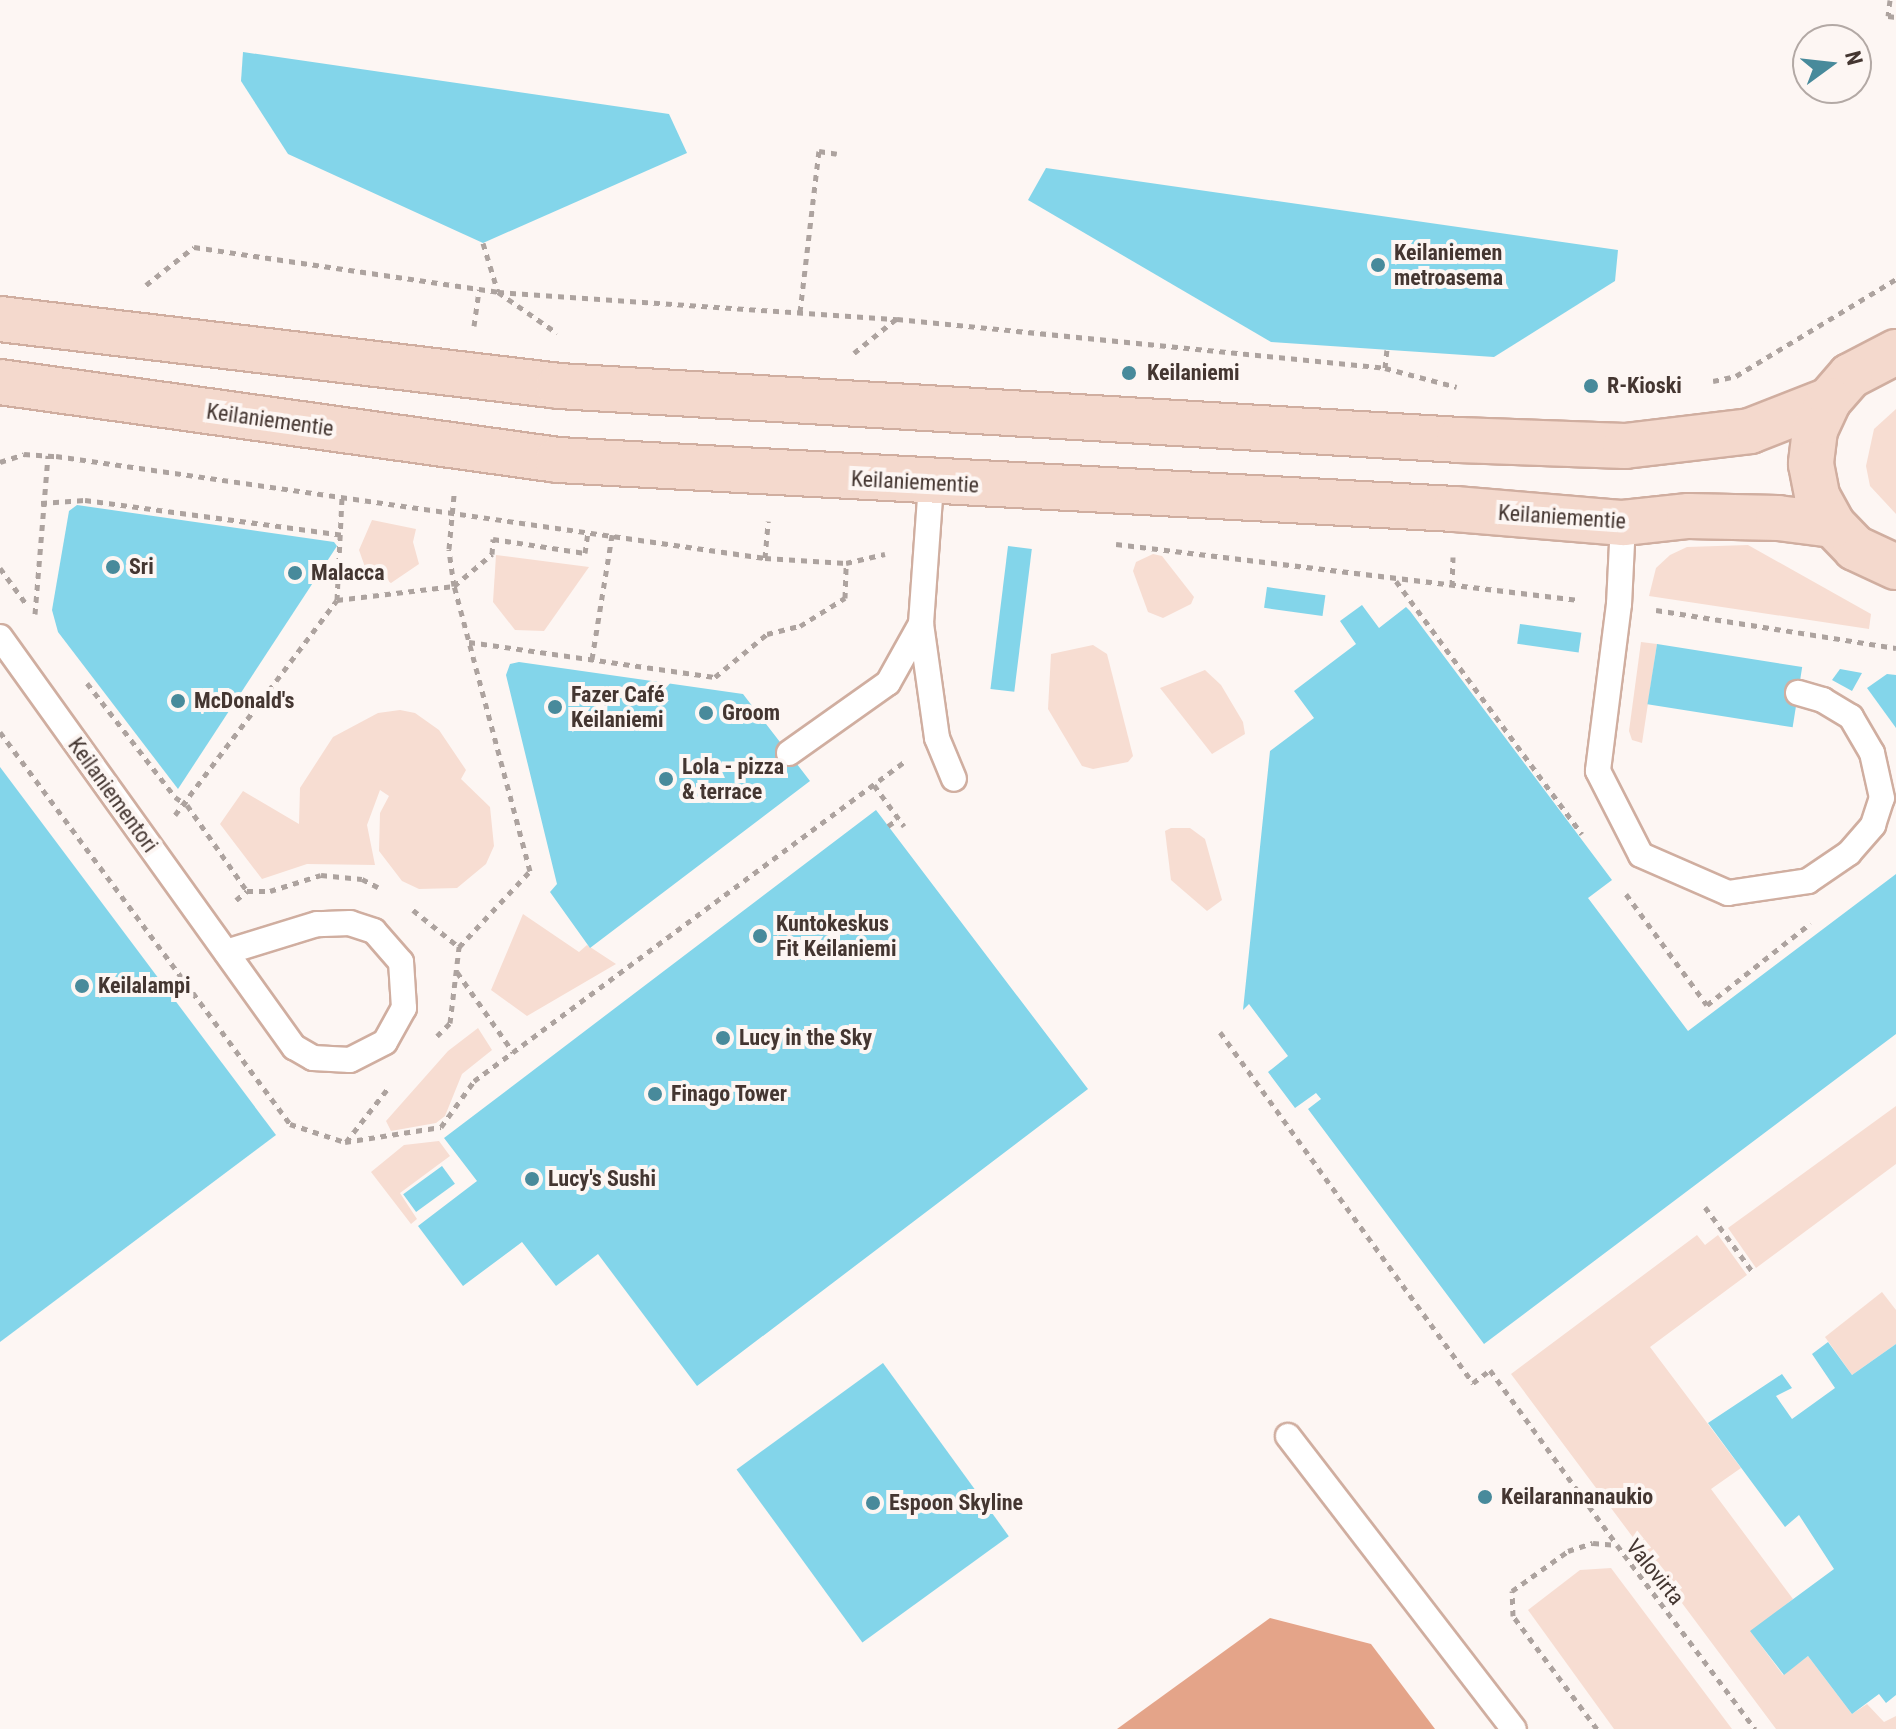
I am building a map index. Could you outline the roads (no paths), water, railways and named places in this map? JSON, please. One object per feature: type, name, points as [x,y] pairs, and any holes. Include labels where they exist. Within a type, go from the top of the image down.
[{"type":"street","points":[[0,319],[559,386],[1459,440],[1657,443],[1750,431],[1829,400]]},
{"type":"street","points":[[1896,352],[1850,376],[1829,400],[1815,430],[1811,464],[1817,496],[1833,525],[1855,548],[1896,567]]},
{"type":"street","name":"Keilaniementie","points":[[0,382],[558,460],[931,484],[1455,509],[1623,523],[1689,516],[1778,518],[1833,525]]},
{"type":"lane","points":[[931,484],[921,624],[937,738],[954,779]]},
{"type":"lane","points":[[1623,523],[1619,604],[1598,771],[1641,855],[1728,893],[1808,881],[1849,853],[1873,825],[1882,798],[1872,753],[1851,717],[1798,693]]},
{"type":"lane","points":[[789,753],[888,683],[921,624]]},
{"type":"lane","name":"Keilaniementori","points":[[0,637],[294,1047],[313,1058],[350,1060],[368,1054],[385,1042],[404,1008],[401,962],[374,931],[350,923],[302,928],[226,952]]},
{"type":"lane","points":[[1288,1436],[1514,1729]]},
{"type":"place","name":"Keilaniemen metroasema","points":[[1378,265]]},
{"type":"place","name":"Keilaniemi","points":[[1129,373]]},
{"type":"place","name":"R-Kioski","points":[[1591,386]]},
{"type":"place","name":"Sri","points":[[113,567]]},
{"type":"place","name":"Malacca","points":[[295,573]]},
{"type":"place","name":"McDonald's","points":[[178,701]]},
{"type":"place","name":"Fazer Café Keilaniemi","points":[[555,707]]},
{"type":"place","name":"Groom","points":[[706,713]]},
{"type":"place","name":"Lola - pizza & terrace","points":[[666,779]]},
{"type":"place","name":"Kuntokeskus Fit Keilaniemi","points":[[760,936]]},
{"type":"place","name":"Keilalampi","points":[[82,986]]},
{"type":"place","name":"Lucy in the Sky","points":[[723,1038]]},
{"type":"place","name":"Finago Tower","points":[[655,1094]]},
{"type":"place","name":"Lucy's Sushi","points":[[532,1179]]},
{"type":"place","name":"Keilarannanaukio","points":[[1485,1497]]},
{"type":"place","name":"Espoon Skyline","points":[[873,1503]]}]
